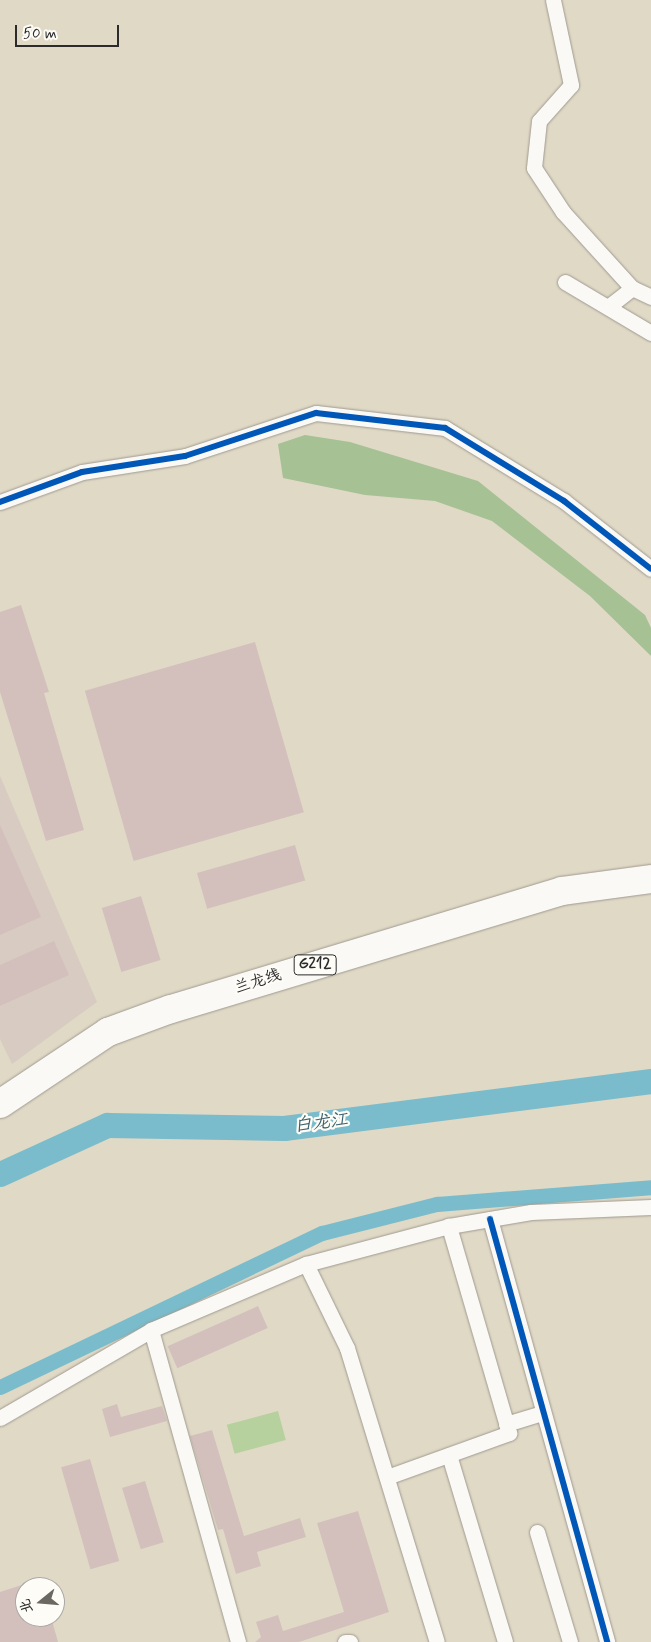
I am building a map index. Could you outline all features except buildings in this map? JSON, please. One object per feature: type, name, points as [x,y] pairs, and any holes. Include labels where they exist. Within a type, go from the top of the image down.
[{"type":"highway","name":"兰龙线","points":[[0,1104],[108,1032],[171,1009],[562,891],[651,879]]},
{"type":"street","points":[[553,0],[571,84],[539,121],[534,168],[564,212],[632,288],[651,297]]},
{"type":"street","points":[[565,282],[651,333]]},
{"type":"street","points":[[608,307],[632,288]]},
{"type":"street","points":[[0,502],[82,472],[185,456],[316,413],[445,428],[564,501],[651,569]]},
{"type":"street","points":[[0,1418],[150,1330],[306,1264],[449,1226],[490,1219],[651,1207]]},
{"type":"street","points":[[490,1219],[607,1642]]},
{"type":"street","points":[[387,1477],[509,1434],[449,1226]]},
{"type":"street","points":[[306,1264],[347,1348],[437,1642]]},
{"type":"street","points":[[150,1330],[238,1642]]},
{"type":"street","points":[[506,1424],[543,1413]]},
{"type":"street","points":[[449,1455],[506,1642]]},
{"type":"street","points":[[537,1532],[570,1642]]},
{"type":"street","points":[[345,1642],[350,1642]]},
{"type":"shaded area","points":[[0,776],[97,1002],[12,1064],[0,1039]]},
{"type":"green space","points":[[305,435],[350,442],[478,481],[645,615],[651,628],[651,656],[590,596],[492,521],[435,501],[365,495],[283,478],[278,444]]},
{"type":"green space","points":[[278,1411],[286,1440],[235,1454],[227,1425]]},
{"type":"waterway","name":"白龙江","points":[[0,1174],[107,1125],[284,1128],[651,1081]]},
{"type":"waterway","points":[[0,1387],[322,1233],[437,1204],[651,1187]]},
{"type":"cycle path","points":[[0,502],[82,472],[185,456],[316,413],[445,428],[564,501],[651,569]]},
{"type":"cycle path","points":[[490,1219],[607,1642]]}]
